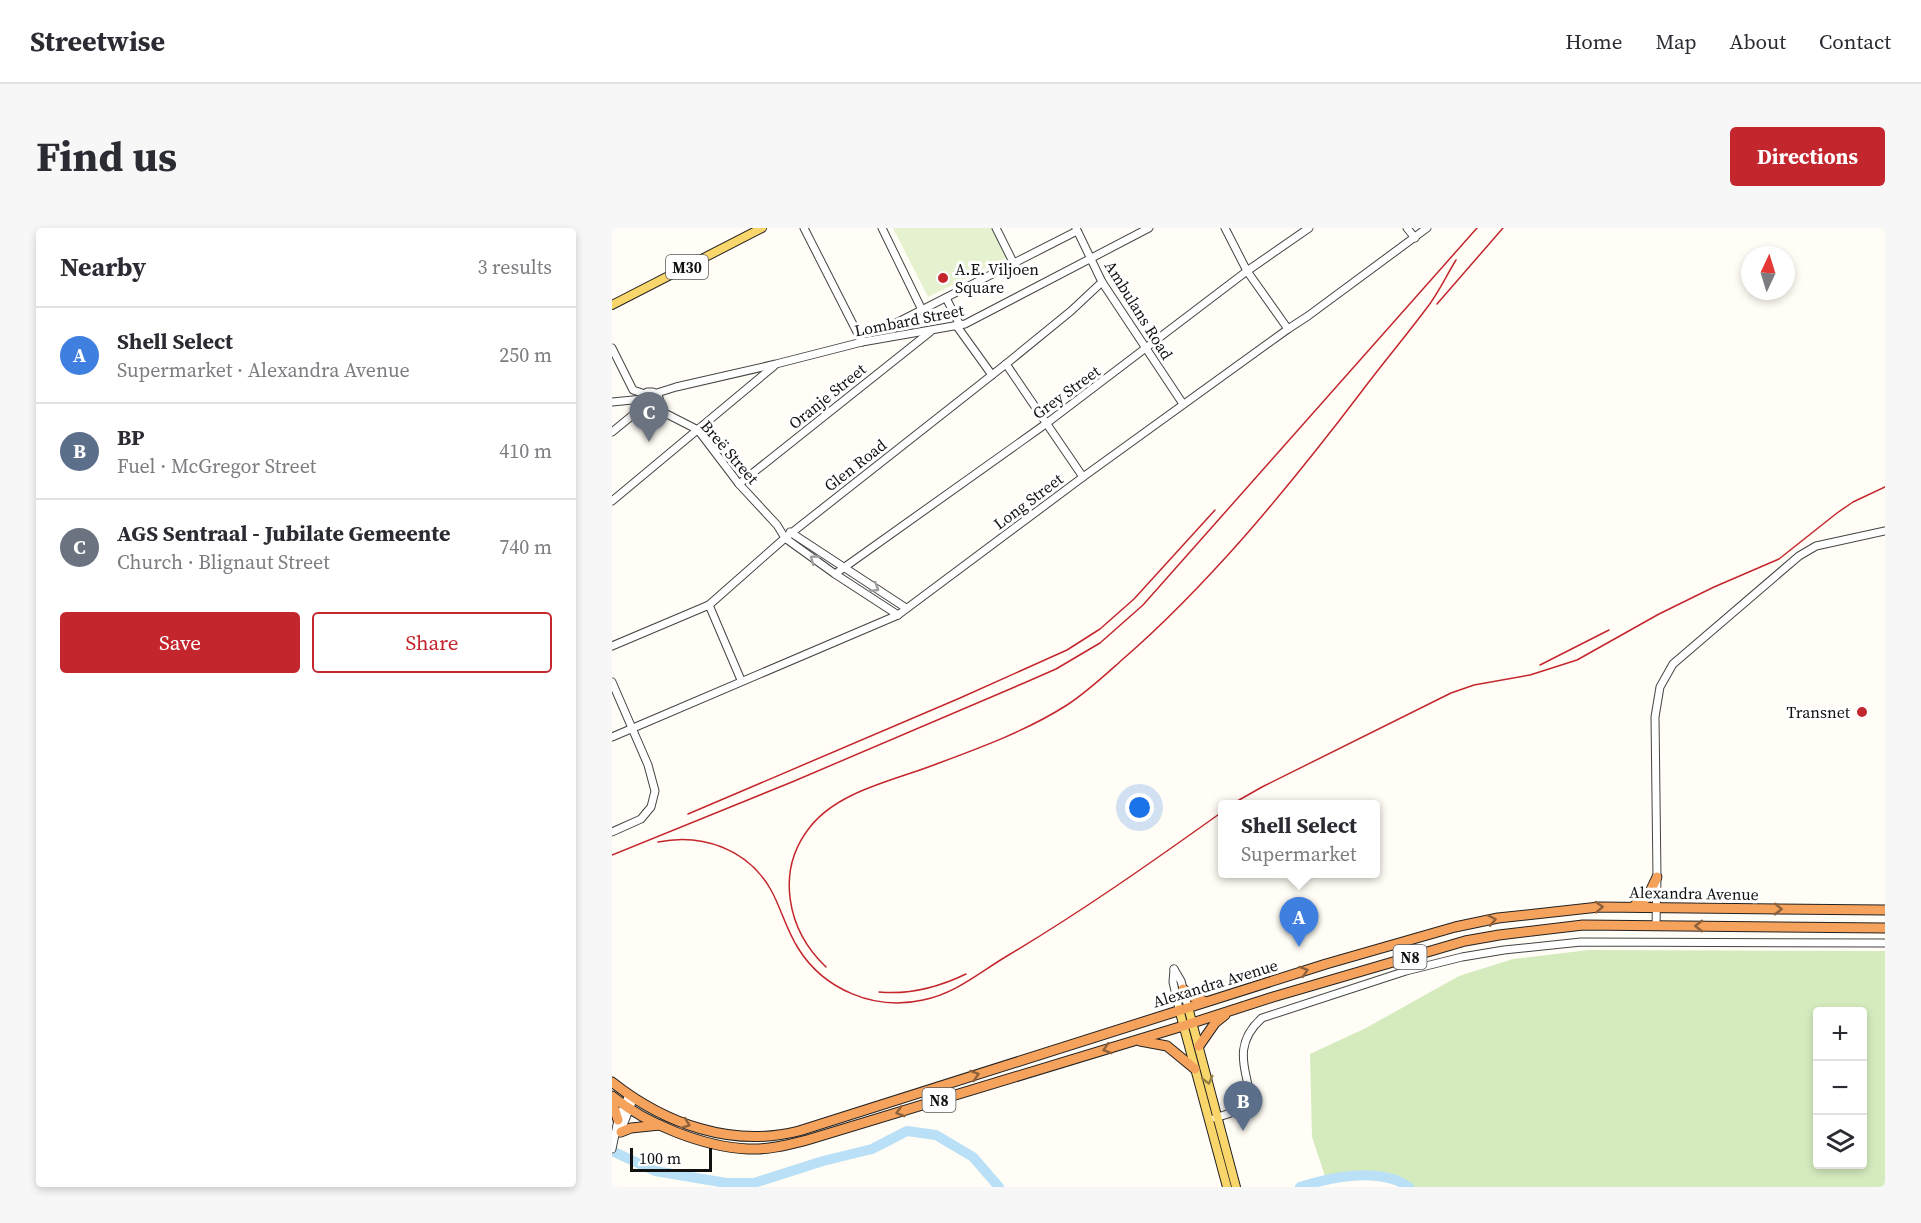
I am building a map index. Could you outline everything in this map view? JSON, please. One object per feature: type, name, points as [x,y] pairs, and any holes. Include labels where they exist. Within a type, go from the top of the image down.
[{"type":"highway","points":[[1626,907],[1639,904],[1647,898],[1657,877]]},
{"type":"highway","name":"Alexandra Avenue","points":[[612,1082],[679,1122],[702,1130],[739,1137],[774,1136],[799,1131],[1184,1008],[1455,927],[1542,912],[1599,907],[1885,910]]},
{"type":"highway","points":[[1542,912],[1546,929]]},
{"type":"highway","name":"Alexandra Avenue","points":[[612,1096],[627,1108],[660,1125],[698,1140],[748,1149],[775,1147],[807,1140],[1455,944],[1499,935],[1583,925],[1885,928]]},
{"type":"highway","points":[[1183,990],[1207,1002]]},
{"type":"highway","points":[[1199,1046],[1215,1023],[1241,1007]]},
{"type":"highway","points":[[1135,1041],[1167,1046],[1195,1069]]},
{"type":"highway","points":[[612,1101],[618,1120]]},
{"type":"highway","points":[[621,1132],[632,1128],[660,1125]]},
{"type":"main road","name":"M30","points":[[612,305],[762,228]]},
{"type":"main road","points":[[1184,1008],[1195,1069],[1236,1187]]},
{"type":"main road","points":[[1188,1025],[1199,1046],[1227,1187]]},
{"type":"street","points":[[804,228],[862,342]]},
{"type":"street","points":[[882,228],[922,310]]},
{"type":"street","points":[[996,228],[1014,264]]},
{"type":"street","name":"Lombard Street","points":[[657,393],[862,342],[972,322],[1149,228]]},
{"type":"street","points":[[1225,228],[1247,271],[1288,329]]},
{"type":"street","name":"Grey Street","points":[[835,574],[1047,423],[1247,271],[1309,228]]},
{"type":"street","points":[[1407,228],[1415,238]]},
{"type":"street","name":"Long Street","points":[[612,736],[898,615],[1083,477],[1427,228]]},
{"type":"street","points":[[892,325],[1076,230]]},
{"type":"street","name":"Ambulans Road","points":[[1076,230],[1102,282],[1183,404]]},
{"type":"street","name":"Glen Road","points":[[612,646],[709,604],[791,533],[1006,364],[1071,311],[1102,282]]},
{"type":"street","points":[[946,298],[958,325],[992,375]]},
{"type":"street","name":"Oranje Street","points":[[739,484],[932,330]]},
{"type":"street","points":[[612,348],[633,390],[644,399],[650,408],[655,408],[660,401],[657,393],[650,391],[644,399],[612,432]]},
{"type":"street","points":[[612,501],[776,364]]},
{"type":"street","points":[[1006,364],[1083,477]]},
{"type":"street","points":[[612,402],[644,399]]},
{"type":"street","name":"Breë Street","points":[[655,408],[698,430],[739,484],[777,525],[785,538],[898,615]]},
{"type":"street","name":"Breë Street","points":[[777,525],[906,608]]},
{"type":"street","points":[[1656,926],[1655,717],[1657,696],[1665,675],[1683,654],[1808,549],[1885,531]]},
{"type":"street","points":[[709,604],[741,680]]},
{"type":"street","points":[[612,682],[652,776],[655,791],[651,807],[641,819],[612,832]]},
{"type":"street","points":[[1213,1118],[1238,1110],[1248,1101],[1250,1089],[1243,1063],[1244,1046],[1250,1030],[1262,1018],[1406,971],[1473,956],[1581,942],[1885,944]]},
{"type":"street","points":[[1174,969],[1181,981],[1184,1008],[1173,982],[1174,969]]},
{"type":"street","points":[[613,1146],[621,1132],[632,1096]]},
{"type":"street","points":[[613,1146],[618,1120],[627,1108]]},
{"type":"green space","name":"A.E. Viljoen Square","points":[[893,228],[991,228],[1006,258],[928,297]]},
{"type":"green space","points":[[1588,950],[1885,951],[1885,1187],[1409,1187],[1378,1178],[1326,1179],[1312,1137],[1310,1054],[1366,1028],[1459,976],[1513,959]]},
{"type":"waterway","points":[[612,1151],[655,1171],[726,1183],[754,1183],[823,1161],[872,1149],[907,1131],[936,1135],[973,1157],[999,1187]]},
{"type":"waterway","points":[[1300,1187],[1334,1178],[1358,1175],[1381,1176],[1409,1187]]},
{"type":"railway","points":[[612,855],[792,782],[1024,683],[1056,669],[1100,643],[1143,605],[1477,228]]},
{"type":"railway","points":[[1437,304],[1503,228]]},
{"type":"railway","points":[[826,967],[802,936],[790,900],[789,881],[792,862],[799,844],[810,827],[822,814],[852,795],[972,751],[1037,722],[1074,700],[1103,677],[1186,600],[1259,519],[1319,447],[1426,309],[1456,260]]},
{"type":"railway","points":[[1239,800],[1451,693],[1474,685],[1530,675],[1577,660],[1659,614],[1779,559],[1853,502],[1885,487]]},
{"type":"railway","points":[[688,814],[1067,650],[1100,629],[1134,599],[1215,510]]},
{"type":"railway","points":[[1540,665],[1609,630]]},
{"type":"railway","points":[[658,842],[675,840],[707,842],[737,854],[750,864],[771,890],[798,948],[822,975],[836,986],[852,994],[869,999],[905,1003],[935,997],[967,982],[1089,904],[1218,815]]},
{"type":"railway","points":[[879,992],[924,989],[966,974]]},
{"type":"place","name":"A.E. Viljoen Square","points":[[943,278]]},
{"type":"place","name":"AGS Sentraal - Jubilate Gemeente","points":[[649,442]]},
{"type":"place","name":"Transnet","points":[[1862,712]]},
{"type":"place","name":"Shell Select","points":[[1299,947]]},
{"type":"place","name":"BP","points":[[1243,1131]]}]
